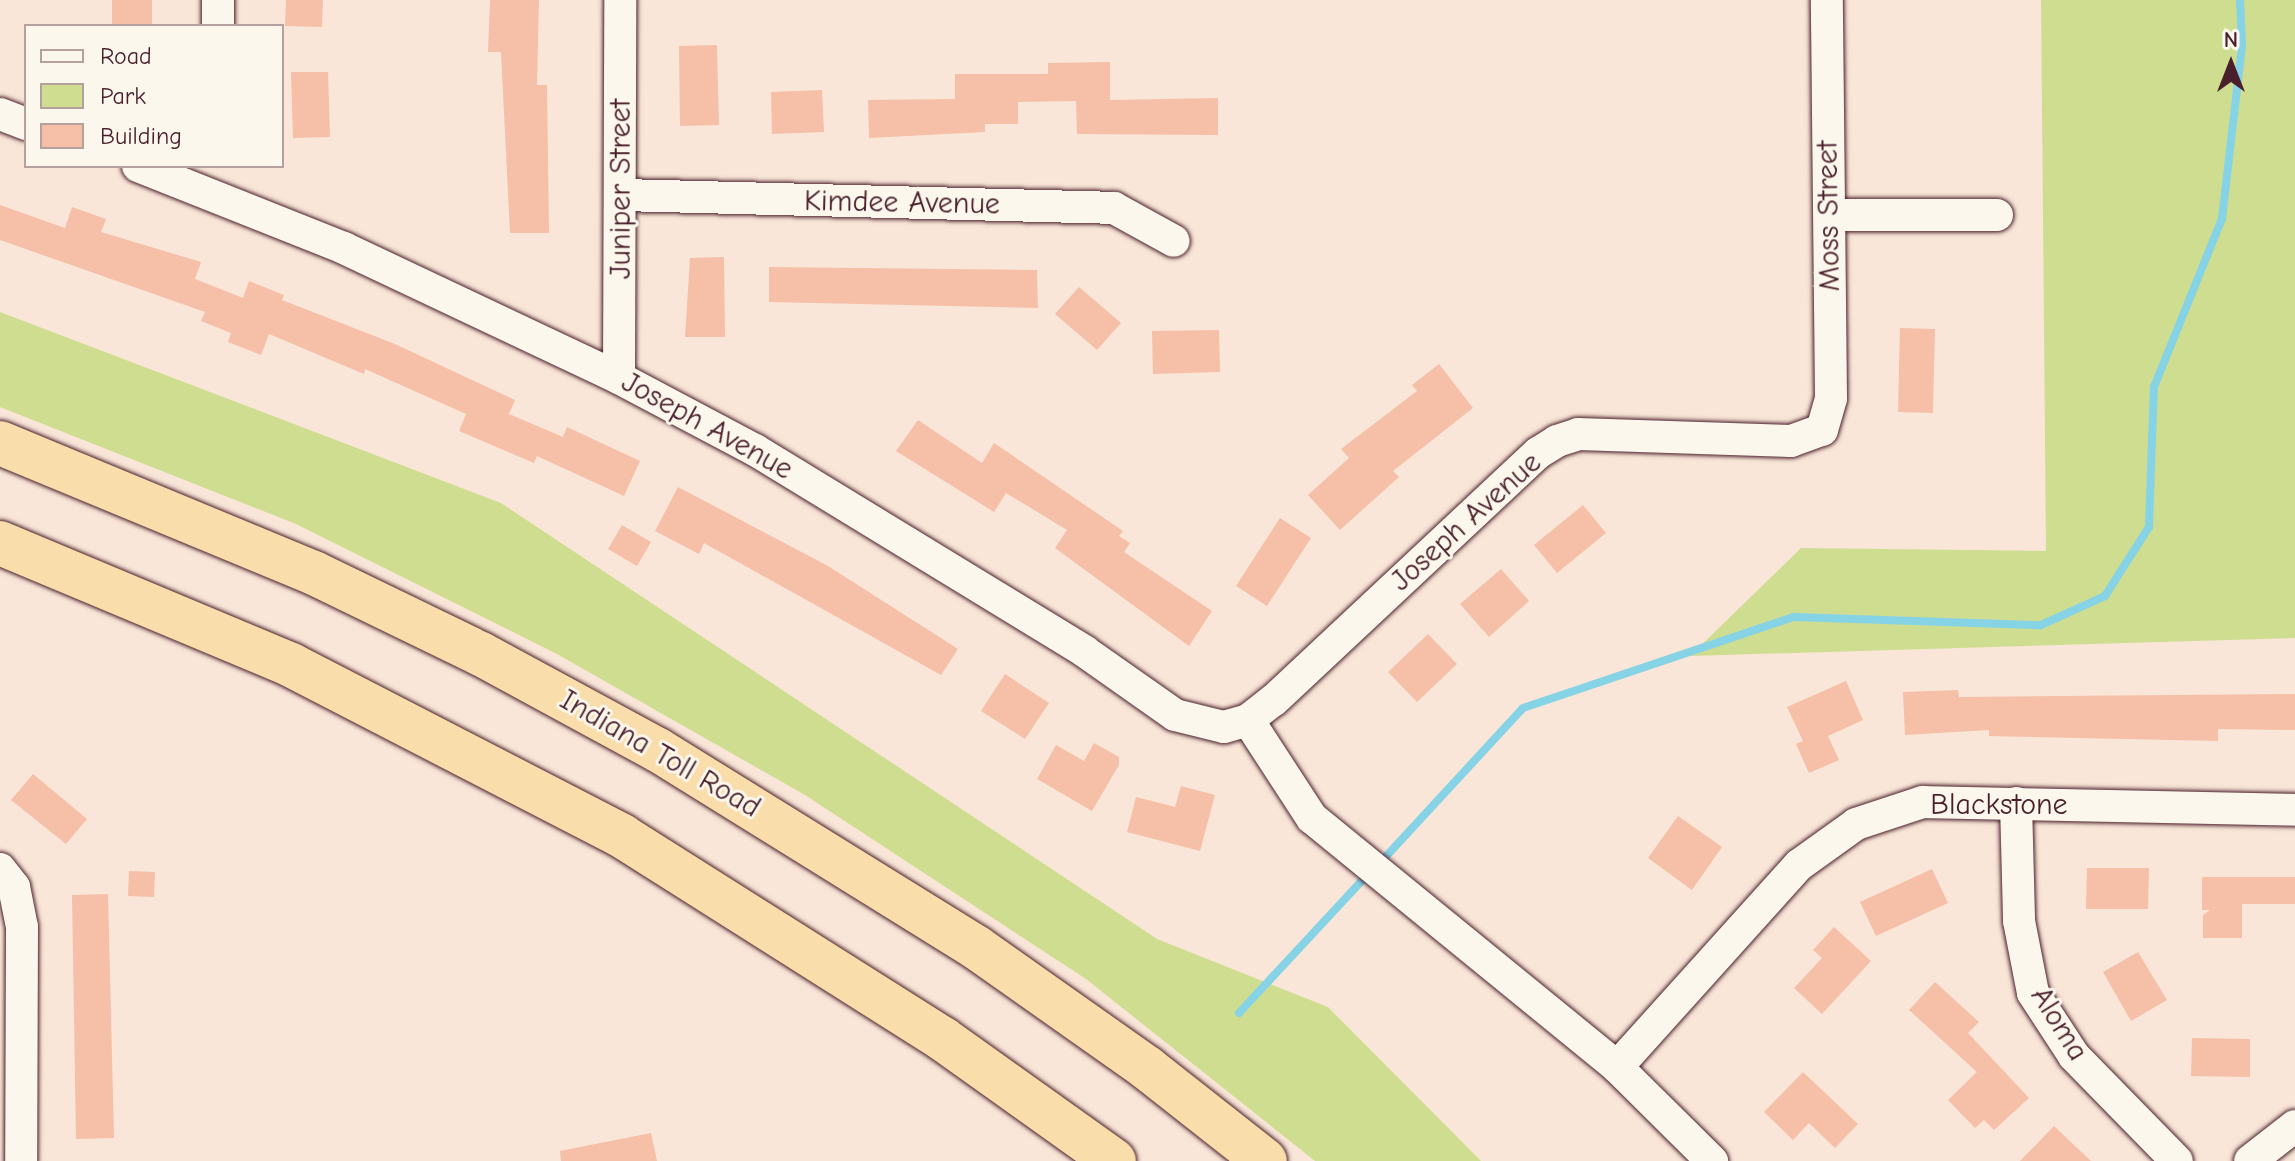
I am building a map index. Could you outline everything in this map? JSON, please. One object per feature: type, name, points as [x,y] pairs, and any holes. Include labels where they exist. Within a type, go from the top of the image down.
[{"type":"highway","name":"Indiana Toll Road","points":[[0,443],[314,573],[481,654],[658,750],[977,948],[1147,1068],[1265,1161]]},
{"type":"highway","points":[[0,543],[291,665],[622,836],[943,1039],[1114,1161]]},
{"type":"street","points":[[218,0],[218,24]]},
{"type":"street","name":"Juniper Street","points":[[619,378],[622,195],[620,0]]},
{"type":"street","name":"Moss Street","points":[[1822,430],[1831,398],[1827,0]]},
{"type":"street","points":[[0,114],[24,123]]},
{"type":"street","name":"Joseph Avenue","points":[[148,168],[219,182],[371,260],[619,378],[755,450],[1084,651],[1175,715],[1213,726],[1248,720],[1538,453],[1557,441],[1578,434],[1791,441],[1822,430]]},
{"type":"street","name":"Kimdee Avenue","points":[[622,195],[1114,208],[1174,241]]},
{"type":"street","points":[[1830,215],[1997,215]]},
{"type":"street","points":[[1248,720],[1312,818],[1617,1067],[1712,1161]]},
{"type":"street","name":"Blackstone","points":[[1617,1067],[1799,865],[1856,824],[1923,802],[2295,810]]},
{"type":"street","name":"Aloma","points":[[2016,803],[2019,921],[2033,993],[2074,1056],[2177,1161]]},
{"type":"street","points":[[0,869],[14,887],[22,927],[10,1116],[21,1161]]},
{"type":"street","points":[[2250,1161],[2295,1126]]},
{"type":"green space","points":[[2041,0],[2295,0],[2295,638],[1690,656],[1801,548],[2046,551]]},
{"type":"green space","points":[[0,312],[501,503],[1157,939],[1328,1007],[1481,1161],[1315,1161],[1086,979],[805,795],[557,654],[296,524],[0,407]]},
{"type":"building","points":[[112,0],[152,0],[152,24],[112,24]]},
{"type":"building","points":[[286,0],[323,0],[322,27],[285,26]]},
{"type":"building","points":[[490,0],[539,0],[537,85],[547,85],[549,233],[510,233],[501,52],[488,52]]},
{"type":"building","points":[[717,45],[719,125],[680,126],[679,46]]},
{"type":"building","points":[[1110,62],[1110,100],[1218,98],[1218,135],[1077,134],[1076,101],[1018,102],[1018,124],[985,124],[985,132],[869,138],[868,100],[955,99],[955,74],[1048,74],[1048,63]]},
{"type":"building","points":[[291,72],[328,72],[330,137],[293,138]]},
{"type":"building","points":[[822,90],[824,132],[772,134],[771,92]]},
{"type":"building","points":[[0,205],[65,228],[72,207],[106,219],[101,232],[201,262],[195,279],[243,298],[249,281],[284,295],[282,300],[395,344],[515,400],[509,414],[563,437],[567,427],[640,461],[624,496],[537,456],[534,463],[459,431],[466,414],[365,369],[364,374],[269,334],[261,355],[228,342],[231,333],[201,321],[205,312],[0,240]]},
{"type":"building","points":[[724,257],[725,337],[685,337],[690,258]]},
{"type":"building","points":[[769,267],[1037,270],[1038,308],[769,302]]},
{"type":"building","points":[[1079,287],[1121,323],[1097,350],[1055,314]]},
{"type":"building","points":[[1900,328],[1935,329],[1933,413],[1898,412]]},
{"type":"building","points":[[1219,330],[1220,372],[1153,374],[1152,331]]},
{"type":"building","points":[[1439,364],[1473,408],[1393,471],[1399,477],[1340,530],[1308,495],[1349,458],[1341,449],[1417,391],[1412,385]]},
{"type":"building","points":[[918,420],[982,463],[994,443],[1123,531],[1119,536],[1130,543],[1124,552],[1212,611],[1189,646],[1055,548],[1067,530],[1006,493],[994,512],[896,451]]},
{"type":"building","points":[[678,487],[828,566],[958,649],[941,675],[704,543],[699,554],[655,531]]},
{"type":"building","points":[[1583,505],[1606,533],[1557,573],[1534,545]]},
{"type":"building","points":[[1280,518],[1311,538],[1267,606],[1236,586]]},
{"type":"building","points":[[622,525],[651,542],[637,566],[608,549]]},
{"type":"building","points":[[1501,569],[1529,601],[1489,637],[1460,604]]},
{"type":"building","points":[[1428,634],[1457,664],[1417,702],[1388,672]]},
{"type":"building","points":[[1005,674],[1049,703],[1025,739],[981,711]]},
{"type":"building","points":[[1846,681],[1863,720],[1828,736],[1839,760],[1809,773],[1796,744],[1803,741],[1787,707]]},
{"type":"building","points":[[1958,690],[1959,697],[2295,694],[2295,730],[2218,729],[2218,741],[1989,736],[1989,730],[1905,735],[1903,692]]},
{"type":"building","points":[[1094,743],[1119,757],[1119,765],[1092,811],[1037,779],[1056,745],[1084,761]]},
{"type":"building","points":[[33,774],[87,819],[66,844],[11,800]]},
{"type":"building","points":[[1181,786],[1215,795],[1200,851],[1127,832],[1136,797],[1175,807]]},
{"type":"building","points":[[1678,816],[1722,847],[1692,890],[1648,858]]},
{"type":"building","points":[[2087,868],[2149,868],[2148,909],[2086,909]]},
{"type":"building","points":[[1932,869],[1948,903],[1876,936],[1860,902]]},
{"type":"building","points":[[129,871],[155,872],[154,897],[128,896]]},
{"type":"building","points":[[2202,877],[2295,877],[2295,904],[2242,904],[2242,938],[2203,938],[2203,915],[2210,910],[2202,910]]},
{"type":"building","points":[[108,894],[114,1138],[76,1139],[72,895]]},
{"type":"building","points":[[1834,927],[1871,961],[1822,1014],[1794,988],[1822,958],[1813,950]]},
{"type":"building","points":[[2138,952],[2167,1000],[2131,1021],[2103,972]]},
{"type":"building","points":[[1935,982],[1979,1022],[1968,1033],[2029,1098],[1994,1130],[1984,1120],[1975,1128],[1948,1100],[1977,1072],[1909,1010]]},
{"type":"building","points":[[2192,1038],[2250,1039],[2250,1077],[2191,1076]]},
{"type":"building","points":[[1803,1072],[1858,1124],[1835,1148],[1809,1123],[1793,1140],[1764,1112]]},
{"type":"building","points":[[2054,1126],[2091,1161],[2020,1161]]},
{"type":"building","points":[[651,1133],[657,1161],[561,1161],[560,1151]]},
{"type":"waterway","points":[[1379,864],[1523,708],[1794,617],[2041,625],[2105,596],[2149,527],[2154,387],[2222,219],[2242,45],[2240,0]]},
{"type":"waterway","points":[[1239,1013],[1369,873]]}]
